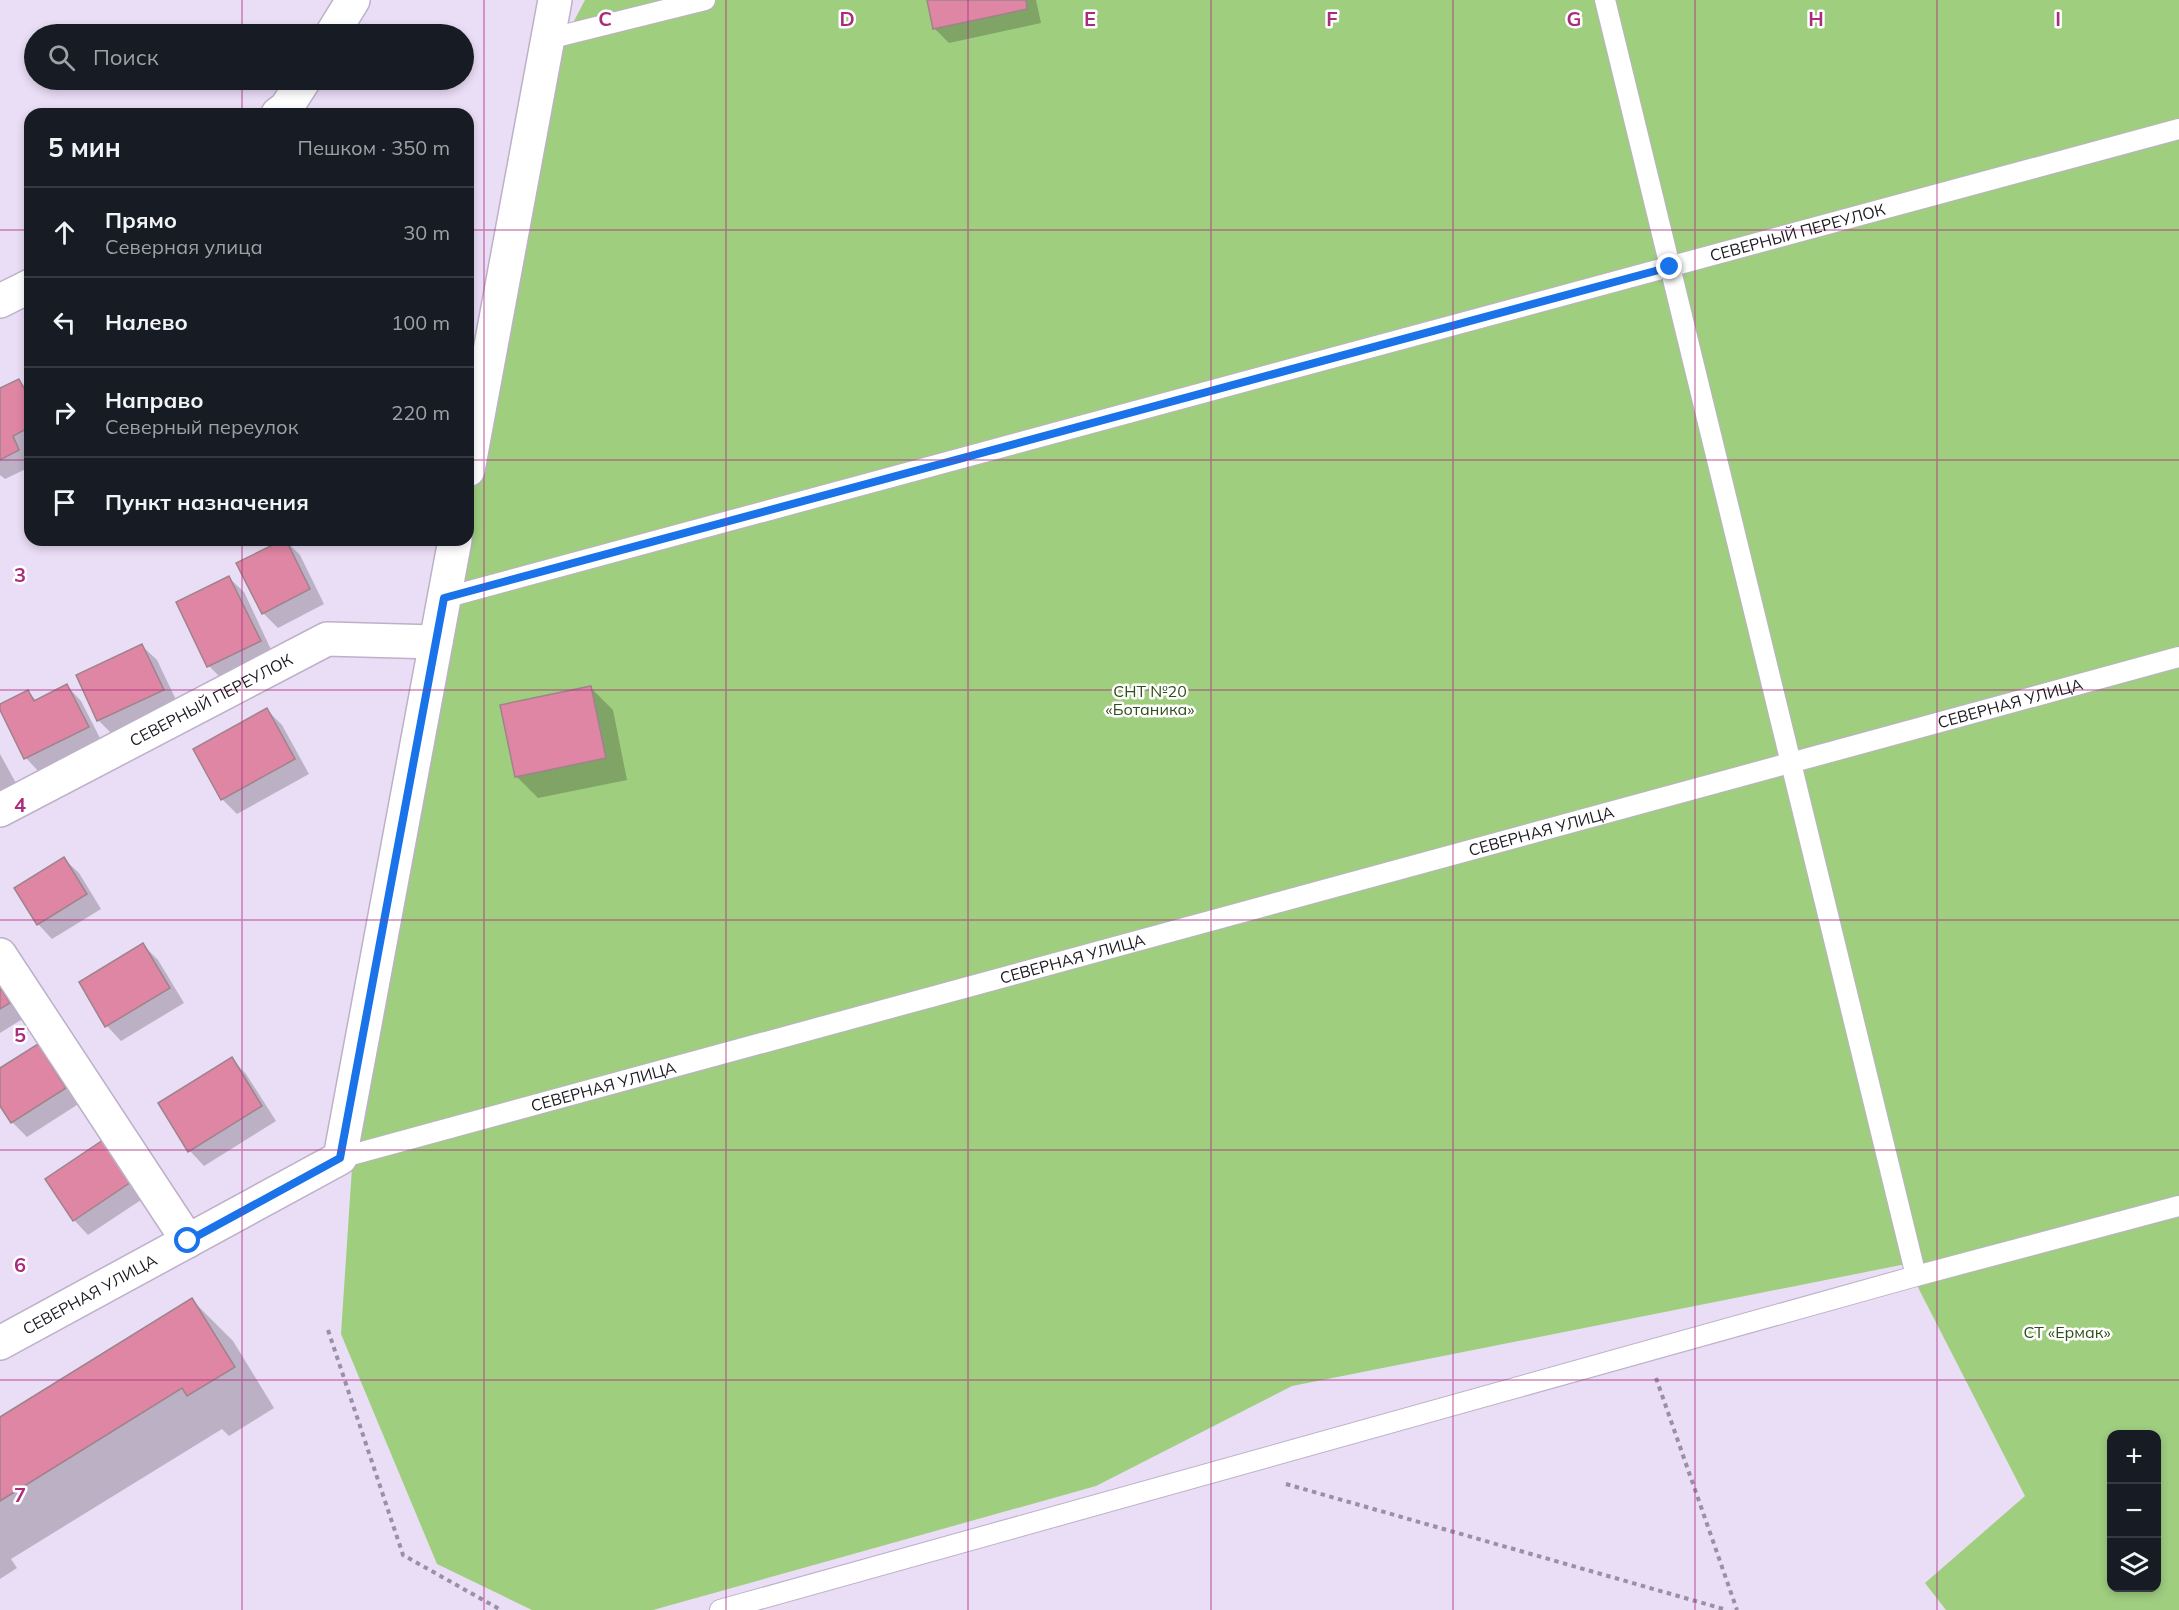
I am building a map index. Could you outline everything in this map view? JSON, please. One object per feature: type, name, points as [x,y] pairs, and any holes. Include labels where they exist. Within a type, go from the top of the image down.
[{"type":"street","points":[[338,24],[353,0]]},
{"type":"street","points":[[474,438],[555,0]]},
{"type":"street","points":[[286,108],[298,90]]},
{"type":"street","points":[[0,301],[24,289]]},
{"type":"street","points":[[340,1158],[454,546]]},
{"type":"street","name":"СЕВЕРНЫЙ ПЕРЕУЛОК","points":[[0,810],[327,639],[436,642]]},
{"type":"street","points":[[0,955],[188,1241]]},
{"type":"street","name":"СЕВЕРНАЯ УЛИЦА","points":[[0,1343],[340,1158]]},
{"type":"lane","points":[[548,39],[705,0]]},
{"type":"lane","points":[[1605,0],[1916,1276]]},
{"type":"lane","name":"СЕВЕРНЫЙ ПЕРЕУЛОК","points":[[444,598],[2179,129]]},
{"type":"lane","name":"СЕВЕРНАЯ УЛИЦА","points":[[340,1158],[2179,657]]},
{"type":"lane","points":[[720,1610],[1916,1276],[2179,1206]]},
{"type":"path","points":[[328,1330],[403,1555],[501,1610]]},
{"type":"path","points":[[1647,1352],[1737,1610]]},
{"type":"path","points":[[1230,1468],[1726,1610]]},
{"type":"green space","name":"СНТ №20 «Ботаника»","points":[[585,0],[2179,0],[2179,1610],[1946,1610],[1925,1583],[2025,1496],[1906,1264],[1292,1386],[1096,1486],[653,1610],[532,1610],[437,1564],[341,1334],[355,1122],[467,546],[474,546],[474,382],[514,135]]},
{"type":"building","points":[[927,0],[1026,0],[1027,9],[933,29]]},
{"type":"building","points":[[19,379],[24,389],[24,430],[13,436],[19,450],[0,460],[0,388]]},
{"type":"building","points":[[271,546],[289,546],[310,589],[262,614],[236,563]]},
{"type":"building","points":[[229,576],[261,641],[207,667],[176,602]]},
{"type":"building","points":[[142,644],[164,690],[97,721],[76,675]]},
{"type":"building","points":[[67,684],[89,727],[24,759],[0,710],[0,704],[28,690],[34,701]]},
{"type":"building","points":[[591,686],[606,758],[515,777],[500,705]]},
{"type":"building","points":[[267,708],[295,759],[221,800],[193,749]]},
{"type":"building","points":[[64,857],[87,894],[37,925],[14,888]]},
{"type":"building","points":[[143,943],[170,988],[105,1027],[79,982]]},
{"type":"building","points":[[0,987],[10,1003],[0,1009]]},
{"type":"building","points":[[38,1044],[66,1088],[11,1123],[0,1106],[0,1068]]},
{"type":"building","points":[[232,1057],[262,1106],[188,1152],[158,1103]]},
{"type":"building","points":[[103,1140],[131,1182],[73,1221],[45,1179]]},
{"type":"building","points":[[192,1298],[235,1367],[187,1396],[182,1388],[0,1501],[0,1417]]},
{"type":"route","points":[[188,1241],[340,1158],[444,598],[1670,267]]},
{"type":"park label","name":"СТ «Ермак»","points":[[2067,1332]]}]
